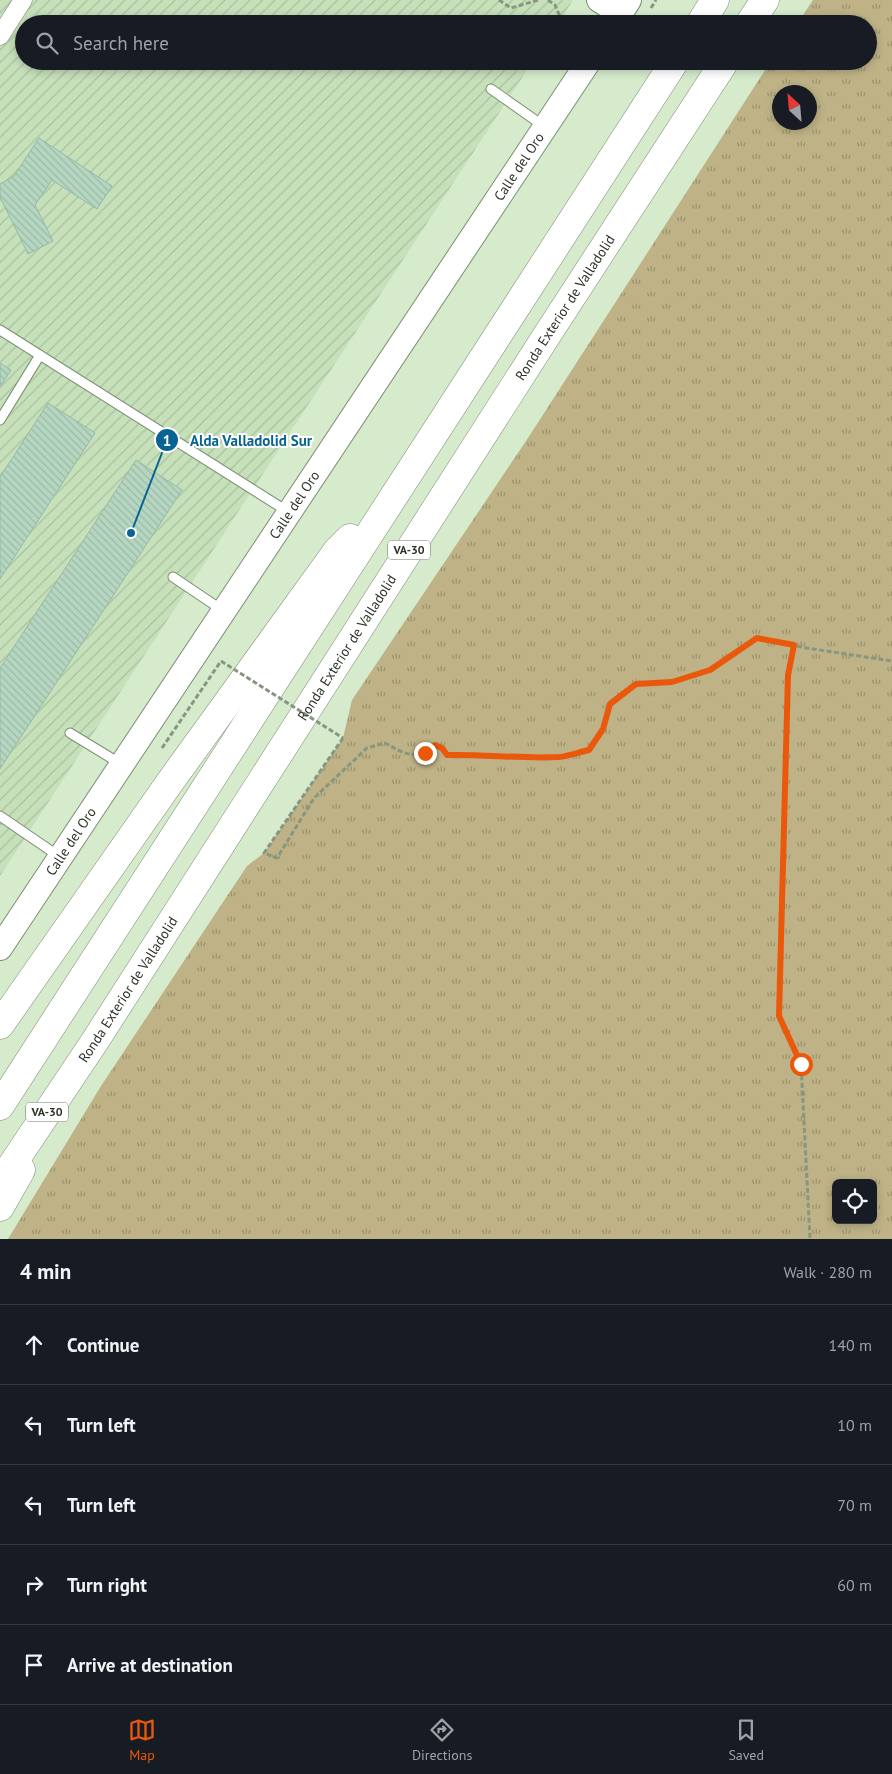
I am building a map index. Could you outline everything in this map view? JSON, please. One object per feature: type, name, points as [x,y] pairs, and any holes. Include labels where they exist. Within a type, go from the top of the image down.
[{"type":"highway","points":[[706,15],[715,0]]},
{"type":"highway","points":[[755,15],[765,0]]},
{"type":"highway","name":"VA-30","points":[[0,1106],[669,70]]},
{"type":"highway","name":"Ronda Exterior de Valladolid","points":[[0,1183],[95,1041],[547,335],[719,70]]},
{"type":"highway","points":[[0,1025],[165,790],[337,551],[406,479]]},
{"type":"highway","points":[[0,1207],[95,1041]]},
{"type":"street","points":[[0,36],[23,0]]},
{"type":"street","points":[[599,0],[621,12]]},
{"type":"street","name":"Calle del Oro","points":[[0,948],[583,70]]},
{"type":"lane","points":[[491,89],[545,128]]},
{"type":"lane","points":[[0,330],[290,513]]},
{"type":"lane","points":[[0,420],[40,355]]},
{"type":"lane","points":[[173,576],[224,612]]},
{"type":"lane","points":[[70,732],[123,765]]},
{"type":"lane","points":[[0,816],[61,858]]},
{"type":"path","points":[[499,0],[511,8],[538,0]]},
{"type":"path","points":[[548,0],[555,5],[559,15]]},
{"type":"path","points":[[222,661],[343,738],[264,853],[277,858],[314,798],[367,748],[385,743],[406,755],[425,753],[435,745],[442,748],[447,755],[467,754],[509,758],[561,757],[589,750],[603,729],[610,704],[636,684],[672,682],[710,670],[757,638],[892,661]]},
{"type":"path","points":[[794,645],[788,675],[779,1016],[801,1064],[810,1239]]},
{"type":"shaded area","points":[[0,0],[573,0],[564,15],[15,15],[15,70],[527,70],[0,876]]},
{"type":"green space","points":[[813,0],[892,0],[892,1239],[8,1239],[101,1086],[247,866],[264,853],[343,738],[352,700],[528,438],[765,70],[877,70],[877,15],[803,15]]},
{"type":"building","points":[[39,138],[112,186],[97,209],[52,180],[35,205],[53,241],[28,254],[0,197],[0,184],[14,176]]},
{"type":"building","points":[[0,363],[11,370],[0,387]]},
{"type":"building","points":[[48,403],[95,433],[0,579],[0,477]]},
{"type":"building","points":[[136,460],[182,490],[0,769],[0,668]]},
{"type":"place","name":"Alda Valladolid Sur","points":[[131,533]]},
{"type":"route","points":[[425,753],[435,745],[442,748],[447,755],[467,754],[509,758],[561,757],[589,750],[603,729],[610,704],[636,684],[672,682],[710,670],[757,638],[794,645],[788,675],[779,1016],[801,1064]]}]
